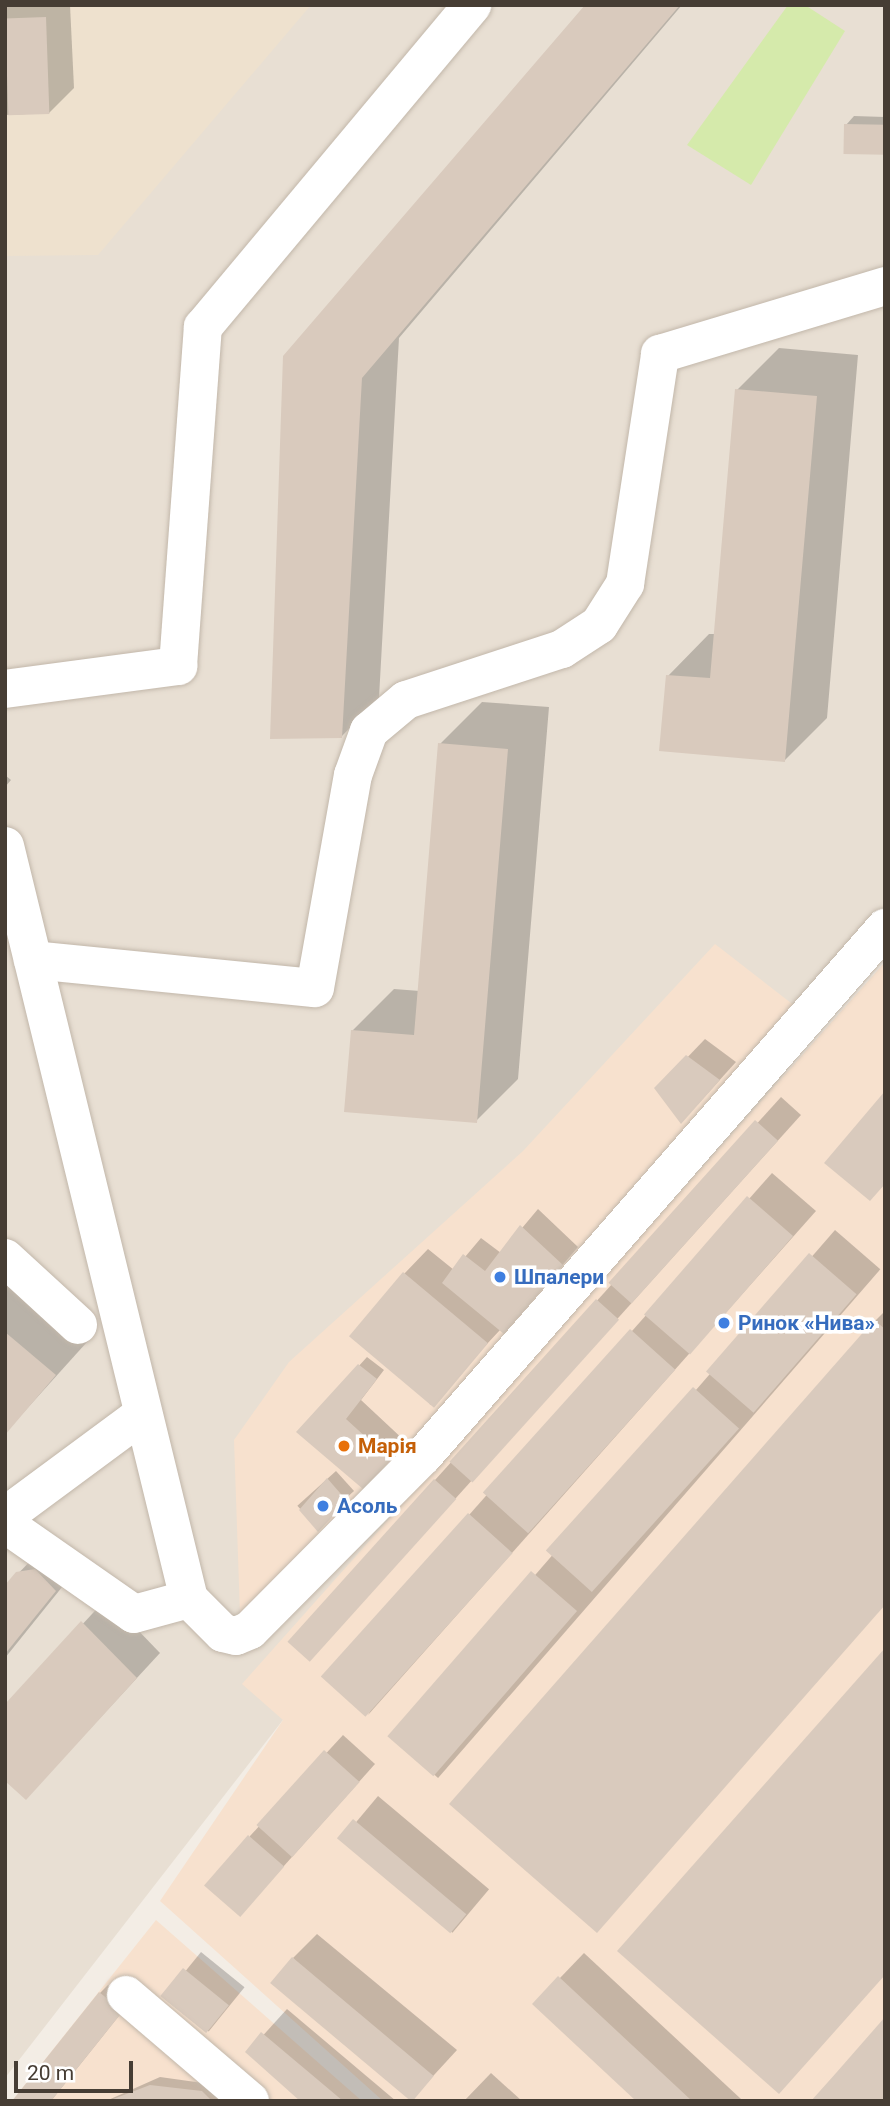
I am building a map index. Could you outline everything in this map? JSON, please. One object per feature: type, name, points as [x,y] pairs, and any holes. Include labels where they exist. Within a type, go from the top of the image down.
[{"type":"lane","points":[[5,689],[178,666],[203,327],[472,5]]},
{"type":"lane","points":[[33,960],[315,988],[354,775],[369,731],[407,701],[562,649],[600,625],[625,584],[660,354],[885,286]]},
{"type":"lane","points":[[5,846],[12,909],[33,960],[189,1600],[223,1633],[236,1636],[250,1630],[423,1455],[885,928]]},
{"type":"lane","points":[[5,1258],[78,1325]]},
{"type":"lane","points":[[5,1516],[143,1414]]},
{"type":"lane","points":[[5,1524],[134,1614],[189,1600]]},
{"type":"lane","points":[[126,1995],[250,2101]]},
{"type":"shaded area","points":[[5,5],[885,5],[885,944],[5,2078]]},
{"type":"shaded area","points":[[5,5],[311,5],[98,255],[5,256]]},
{"type":"shaded area","points":[[715,944],[800,1010],[355,1508],[349,1503],[240,1614],[234,1440],[289,1362],[523,1151]]},
{"type":"shaded area","name":"Ринок «Нива»","points":[[885,962],[885,2101],[383,2101],[160,1901],[283,1720],[242,1684]]},
{"type":"shaded area","points":[[156,1920],[362,2101],[12,2101]]},
{"type":"green space","points":[[788,5],[805,5],[845,31],[751,185],[687,145]]},
{"type":"building","points":[[585,5],[680,5],[362,378],[342,738],[270,739],[283,356]]},
{"type":"building","points":[[46,17],[49,114],[8,115],[5,18]]},
{"type":"building","points":[[844,124],[885,125],[884,155],[843,154]]},
{"type":"building","points":[[735,389],[817,396],[785,762],[659,751],[666,675],[710,678]]},
{"type":"building","points":[[438,743],[508,749],[477,1123],[344,1112],[351,1030],[414,1035]]},
{"type":"building","points":[[686,1055],[720,1080],[681,1124],[654,1088]]},
{"type":"building","points":[[885,1091],[885,1184],[870,1201],[824,1163]]},
{"type":"building","points":[[755,1120],[778,1141],[631,1303],[608,1283]]},
{"type":"building","points":[[747,1196],[793,1236],[690,1355],[644,1314]]},
{"type":"building","name":"Шпалери","points":[[520,1225],[563,1265],[504,1334],[442,1283],[463,1254],[485,1271]]},
{"type":"building","points":[[809,1253],[857,1294],[754,1413],[706,1371]]},
{"type":"building","points":[[403,1272],[488,1343],[434,1408],[349,1336]]},
{"type":"building","points":[[596,1299],[619,1320],[472,1482],[449,1462]]},
{"type":"building","points":[[874,1320],[885,1329],[885,1605],[597,1933],[449,1804]]},
{"type":"building","points":[[630,1329],[675,1370],[528,1533],[483,1492]]},
{"type":"building","points":[[5,1332],[56,1375],[5,1435]]},
{"type":"building","name":"Марія","points":[[358,1364],[377,1379],[346,1419],[391,1460],[363,1489],[296,1432]]},
{"type":"building","points":[[693,1387],[739,1428],[592,1592],[546,1550]]},
{"type":"building","name":"Асоль","points":[[327,1478],[347,1501],[318,1532],[299,1510]]},
{"type":"building","points":[[434,1479],[456,1499],[310,1662],[287,1642]]},
{"type":"building","points":[[468,1513],[513,1553],[365,1717],[321,1676]]},
{"type":"building","points":[[35,1569],[56,1591],[5,1654],[5,1585],[16,1572]]},
{"type":"building","points":[[531,1571],[577,1611],[433,1776],[387,1736]]},
{"type":"building","points":[[81,1621],[137,1678],[26,1800],[5,1781],[5,1704]]},
{"type":"building","points":[[885,1648],[885,1975],[779,2094],[617,1951]]},
{"type":"building","points":[[324,1750],[360,1782],[292,1857],[256,1825]]},
{"type":"building","points":[[353,1819],[466,1914],[450,1933],[337,1838]]},
{"type":"building","points":[[248,1835],[284,1866],[240,1917],[204,1886]]},
{"type":"building","points":[[292,1957],[434,2076],[411,2101],[270,1983]]},
{"type":"building","points":[[183,1968],[229,2005],[206,2033],[160,1996]]},
{"type":"building","points":[[558,1976],[692,2101],[636,2101],[532,2004]]},
{"type":"building","points":[[99,1992],[123,2011],[51,2101],[12,2101]]},
{"type":"building","points":[[885,2017],[885,2101],[811,2101],[836,2073]]},
{"type":"building","points":[[261,2032],[343,2101],[300,2101],[245,2052]]},
{"type":"building","points":[[150,2085],[202,2091],[212,2101],[108,2101]]},
{"type":"place","name":"Шпалери","points":[[500,1277]]},
{"type":"place","name":"Ринок «Нива»","points":[[724,1323]]},
{"type":"place","name":"Марія","points":[[344,1446]]},
{"type":"place","name":"Асоль","points":[[323,1506]]}]
